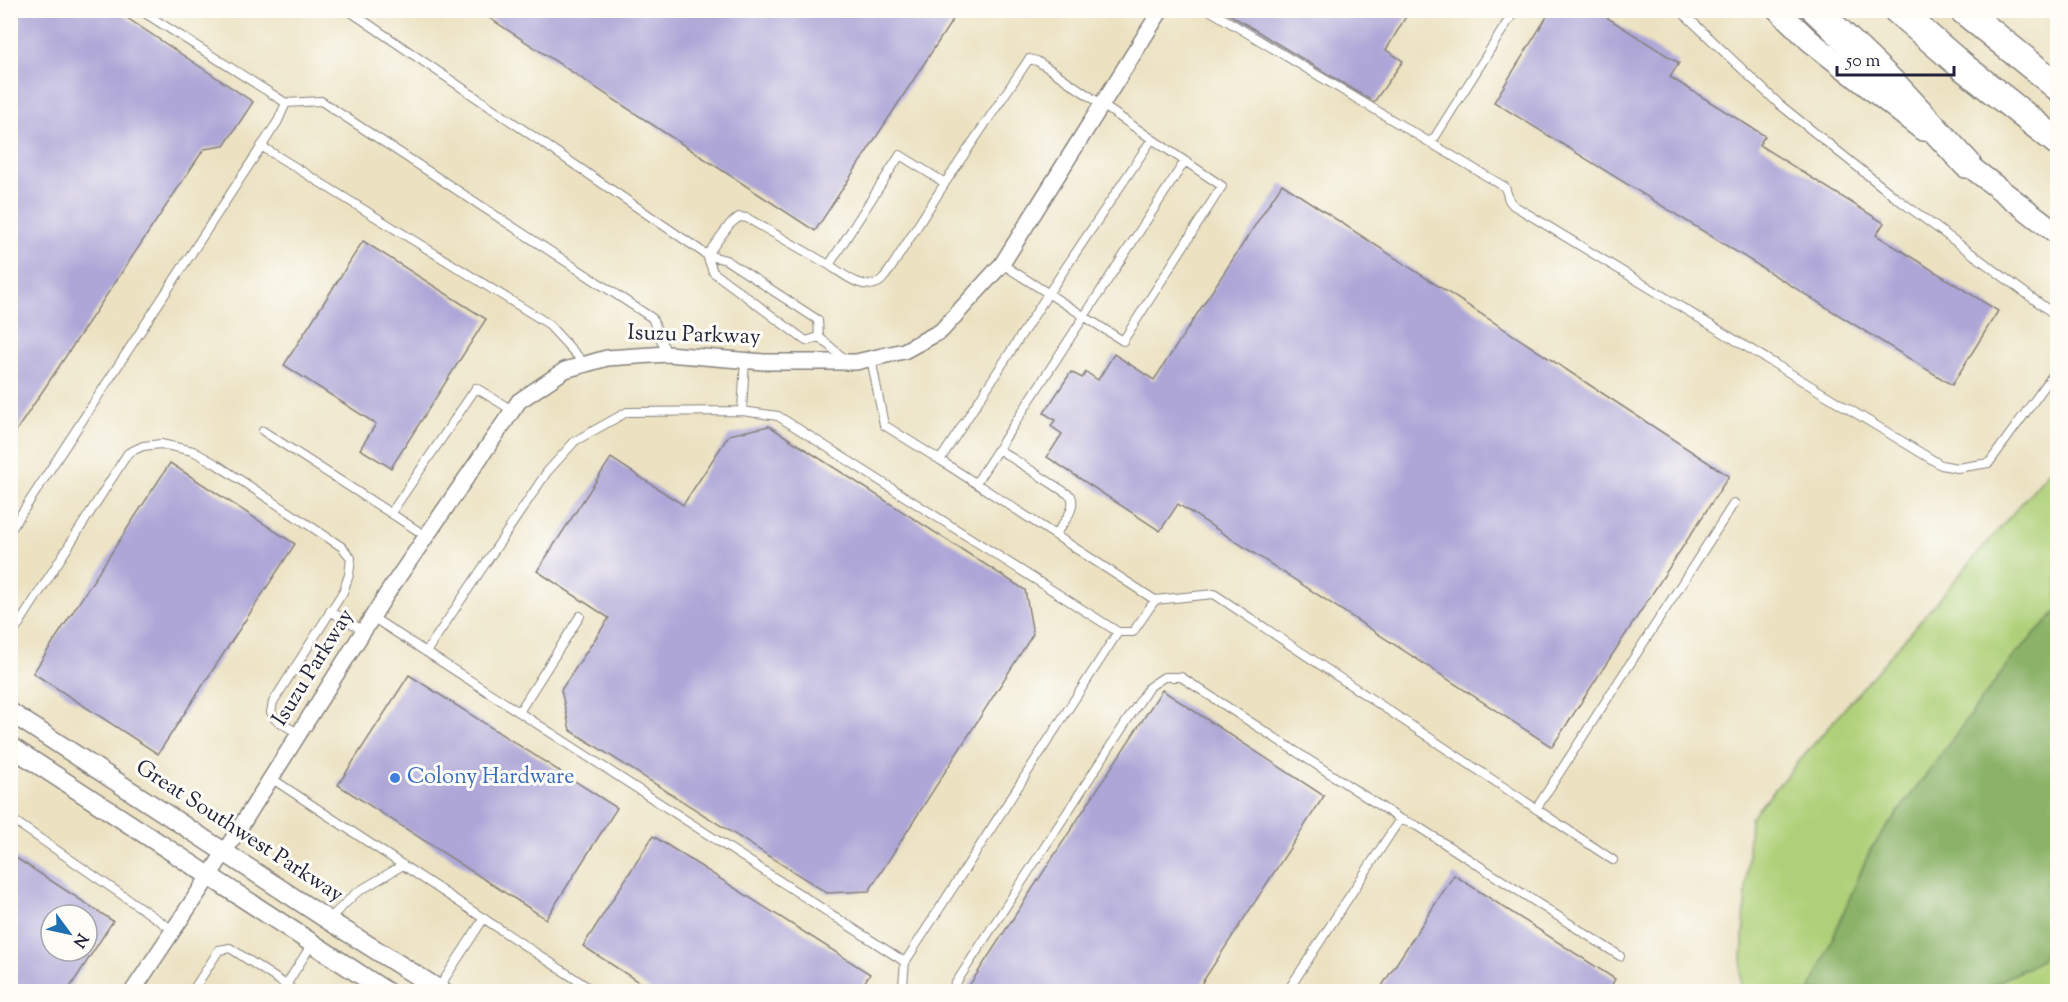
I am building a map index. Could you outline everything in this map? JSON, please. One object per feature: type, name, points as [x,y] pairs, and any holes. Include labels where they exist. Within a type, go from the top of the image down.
[{"type":"highway","points":[[1816,10],[1894,85],[1967,164]]},
{"type":"highway","points":[[1897,10],[1962,66],[2058,142]]},
{"type":"highway","points":[[1963,10],[2058,87]]},
{"type":"main road","points":[[1778,10],[1809,39],[2058,234]]},
{"type":"street","name":"Isuzu Parkway","points":[[138,989],[372,617],[519,401],[565,370],[607,358],[667,354],[745,360],[848,362],[904,351],[941,331],[1002,264],[1161,10]]},
{"type":"street","name":"Great Southwest Parkway","points":[[10,712],[328,920],[441,990]]},
{"type":"street","points":[[10,746],[387,992]]},
{"type":"street","points":[[313,943],[328,920]]},
{"type":"lane","points":[[140,10],[286,103],[321,101],[652,318],[667,354]]},
{"type":"lane","points":[[348,10],[707,255],[726,260],[818,320],[819,337],[848,362]]},
{"type":"lane","points":[[1209,10],[1505,187],[1513,205],[1941,465],[1957,468],[1989,463],[2058,368]]},
{"type":"lane","points":[[1429,142],[1435,137],[1515,10]]},
{"type":"lane","points":[[1680,10],[1779,104],[1895,197],[2058,316]]},
{"type":"lane","points":[[707,255],[730,224],[739,217],[747,218],[859,284],[870,285],[879,282],[889,271],[1029,59],[1052,70],[1222,186],[1123,341],[1002,264]]},
{"type":"lane","points":[[10,531],[278,121],[286,103]]},
{"type":"lane","points":[[940,460],[1152,139]]},
{"type":"lane","points":[[261,146],[547,324],[585,364]]},
{"type":"lane","points":[[829,266],[900,155],[945,183]]},
{"type":"lane","points":[[976,483],[1185,161]]},
{"type":"lane","points":[[707,255],[713,272],[806,341],[819,337]]},
{"type":"lane","points":[[871,358],[884,425],[1155,600],[1214,594],[1613,860]]},
{"type":"lane","points":[[742,411],[745,360]]},
{"type":"lane","points":[[391,513],[476,388],[512,410]]},
{"type":"lane","points":[[426,652],[547,472],[575,441],[627,412],[742,411],[778,416],[1118,632],[1133,632],[1155,600]]},
{"type":"lane","points":[[263,431],[426,536]]},
{"type":"lane","points":[[10,638],[128,453],[143,446],[161,444],[193,451],[342,547],[351,558],[344,591],[273,702],[271,712],[275,719],[299,734]]},
{"type":"lane","points":[[998,449],[1071,496],[1074,502],[1072,508],[1055,535]]},
{"type":"lane","points":[[1536,809],[1734,503]]},
{"type":"lane","points":[[330,611],[363,631]]},
{"type":"lane","points":[[519,712],[580,616]]},
{"type":"lane","points":[[372,617],[905,962]]},
{"type":"lane","points":[[900,992],[903,985],[905,962],[1118,632]]},
{"type":"lane","points":[[950,992],[1149,687],[1164,677],[1181,677],[1400,819],[1418,826],[1620,957]]},
{"type":"lane","points":[[271,778],[594,992]]},
{"type":"lane","points":[[10,818],[173,930]]},
{"type":"lane","points":[[1287,992],[1400,819]]},
{"type":"lane","points":[[328,920],[356,892],[403,865]]},
{"type":"lane","points":[[441,990],[484,918]]},
{"type":"lane","points":[[286,985],[313,943]]},
{"type":"lane","points":[[192,992],[219,950],[230,948],[296,992]]},
{"type":"green space","points":[[2057,462],[2057,991],[1740,992],[1750,818]]},
{"type":"green space","points":[[2057,611],[2058,905],[2042,960],[1989,987],[1988,991],[1810,991],[1870,850],[2014,656]]},
{"type":"building","points":[[10,10],[115,10],[253,102],[224,146],[204,149],[10,440]]},
{"type":"building","points":[[477,10],[959,10],[815,231]]},
{"type":"building","points":[[1222,10],[1410,10],[1386,50],[1403,61],[1374,102]]},
{"type":"building","points":[[1551,10],[1595,10],[1679,63],[1670,77],[1765,136],[1759,145],[1884,223],[1876,235],[1998,311],[1952,385],[1494,102]]},
{"type":"building","points":[[1282,184],[1729,476],[1552,747],[1178,504],[1160,531],[1047,457],[1062,434],[1051,426],[1055,420],[1044,413],[1071,372],[1082,378],[1086,372],[1098,380],[1114,354],[1154,380]]},
{"type":"building","points":[[363,241],[486,319],[391,468],[360,449],[376,424],[284,365]]},
{"type":"building","points":[[769,426],[1025,590],[1033,634],[869,891],[827,893],[570,730],[561,690],[609,618],[537,571],[611,458],[683,505],[729,435]]},
{"type":"building","points":[[170,463],[295,544],[158,754],[33,673]]},
{"type":"building","points":[[409,675],[617,808],[546,919],[338,785]]},
{"type":"building","points":[[1162,690],[1324,796],[1196,992],[965,992]]},
{"type":"building","points":[[653,836],[870,974],[858,992],[654,992],[583,946]]},
{"type":"building","points":[[10,854],[85,903],[39,903],[39,963],[86,963],[67,992],[10,992]]},
{"type":"building","points":[[1454,875],[1615,979],[1608,992],[1378,992]]},
{"type":"building","points":[[99,912],[113,921],[99,943]]},
{"type":"place","name":"Colony Hardware","points":[[395,778]]}]
